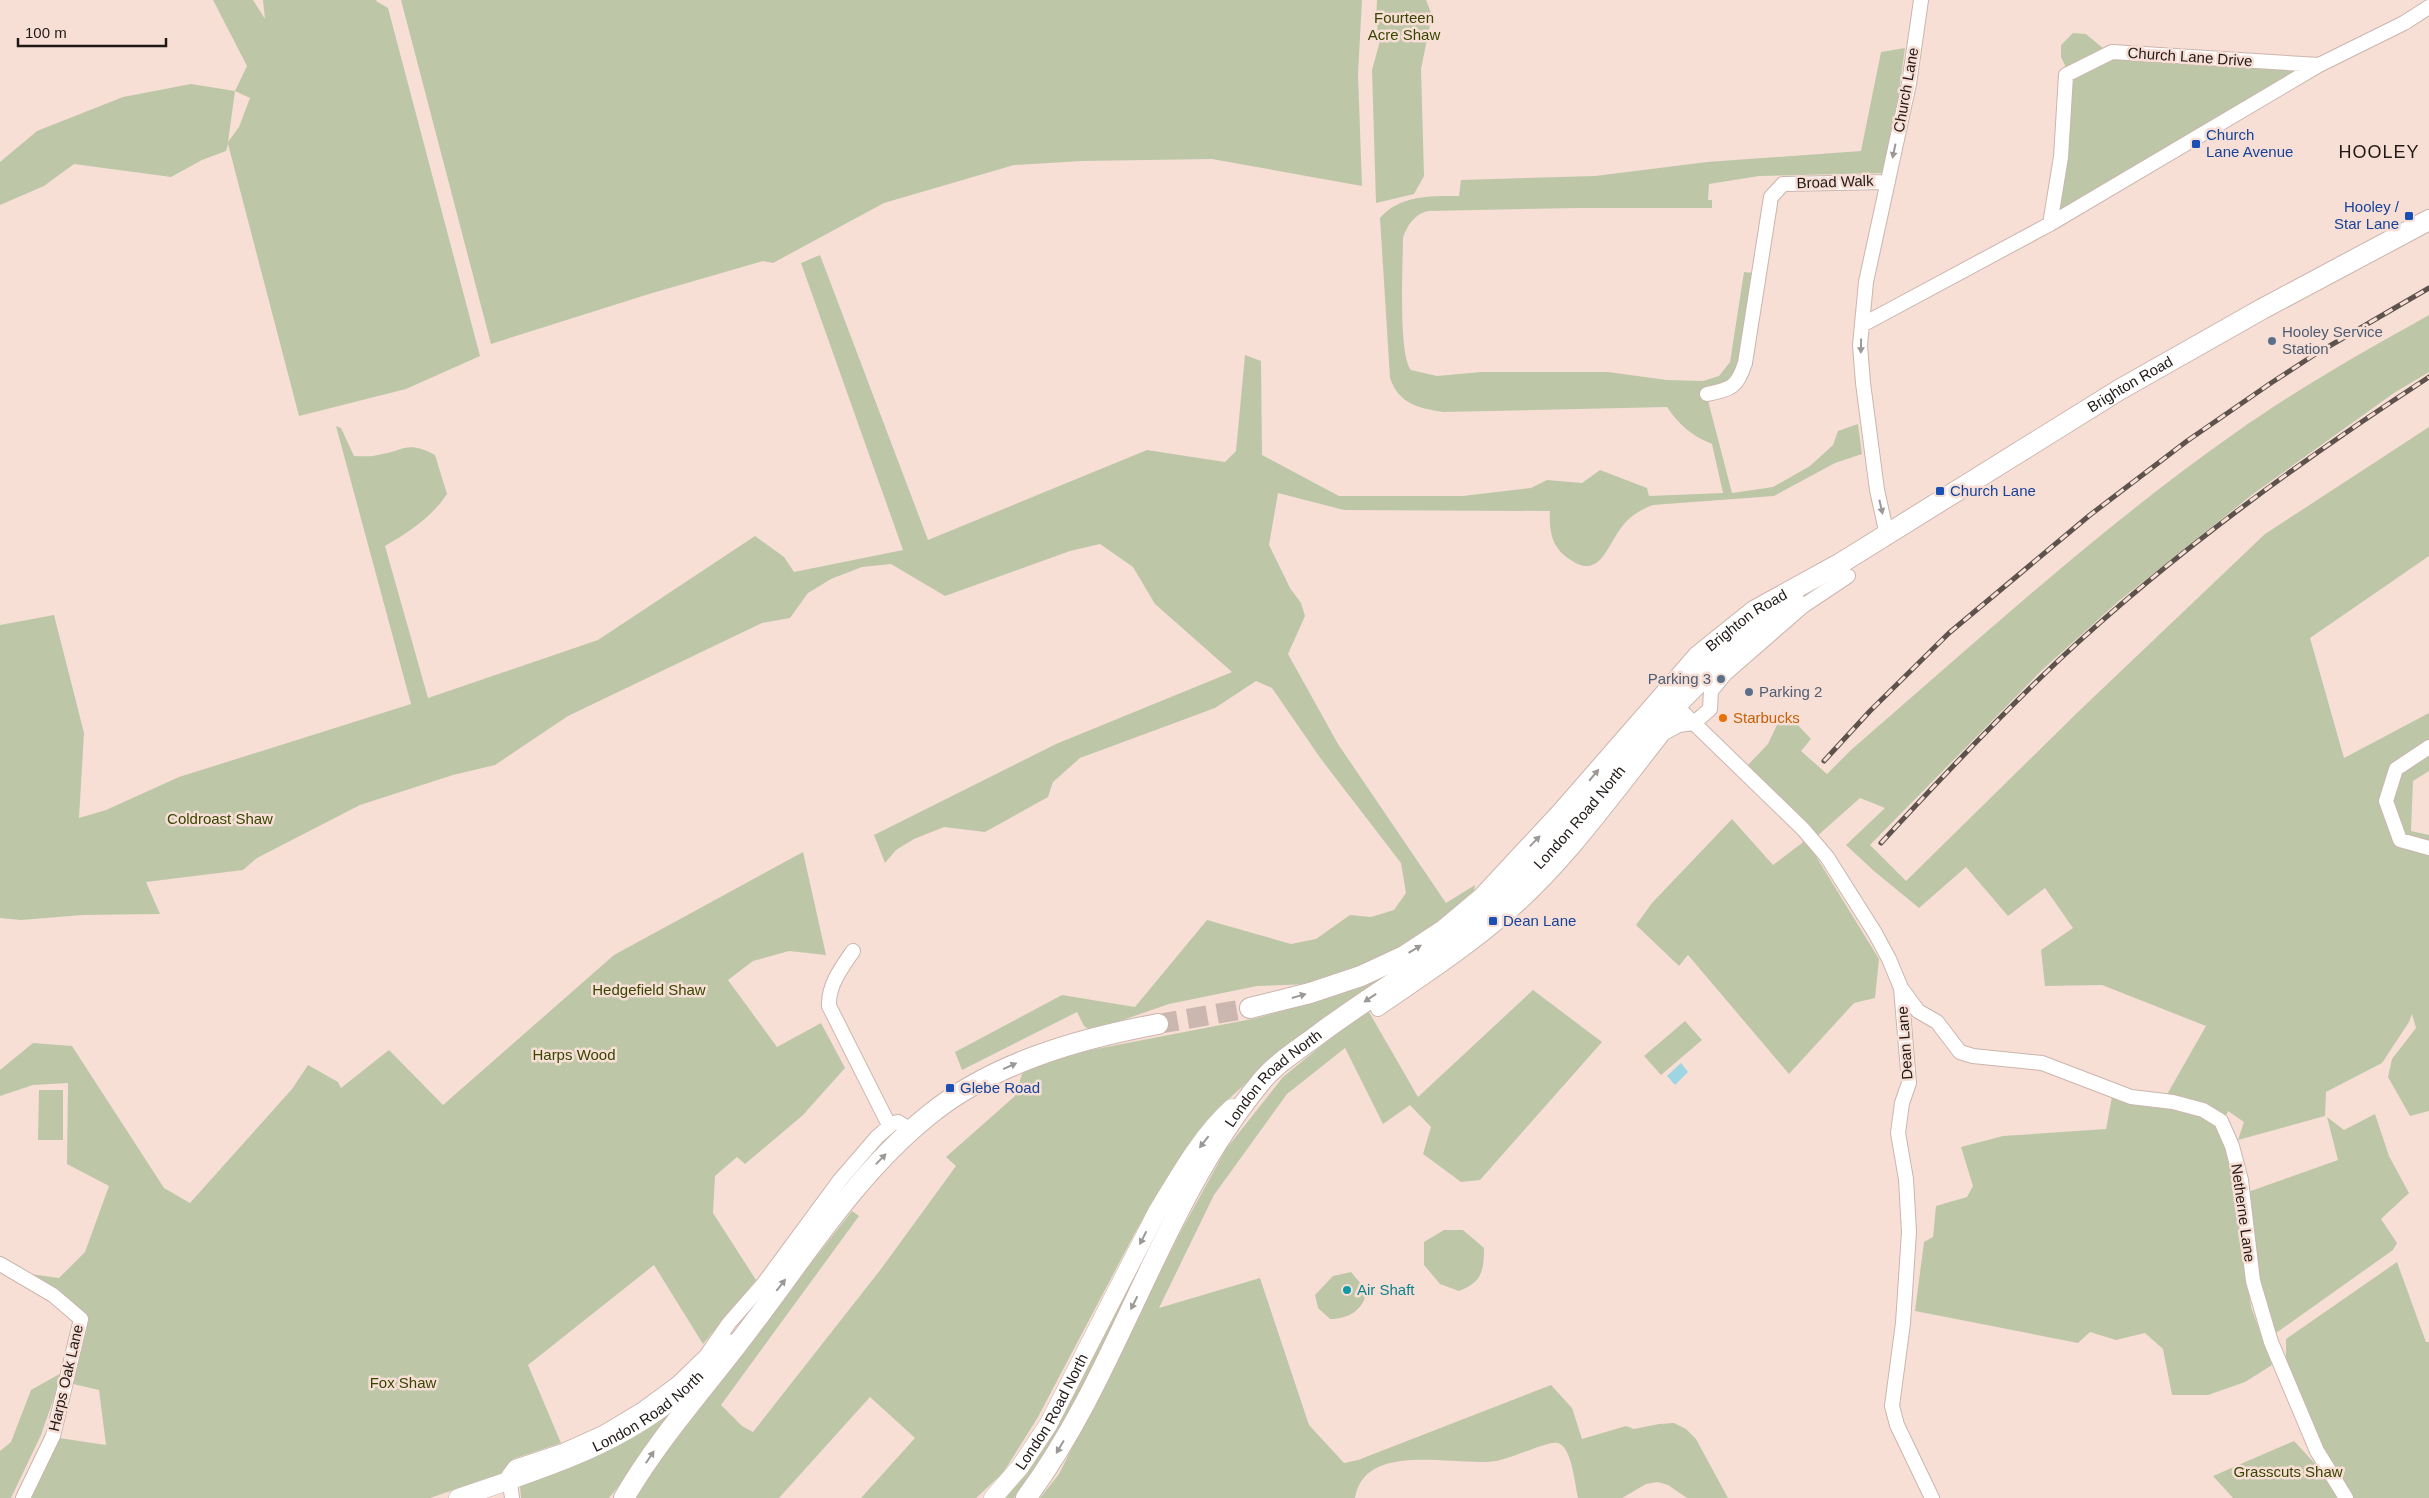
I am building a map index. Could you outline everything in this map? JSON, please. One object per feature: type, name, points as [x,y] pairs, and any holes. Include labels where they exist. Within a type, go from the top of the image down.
[{"type":"highway","name":"Brighton Road","points":[[1670,700],[1743,649],[1888,535],[2128,385],[2255,312],[2429,220]]},
{"type":"highway","name":"Brighton Road","points":[[1670,700],[1698,656],[1754,611],[1845,570]]},
{"type":"highway","name":"London Road North","points":[[1261,1081],[1328,1027],[1437,952],[1494,909],[1547,856],[1656,735],[1670,700]]},
{"type":"highway","name":"London Road North","points":[[1250,1008],[1310,993],[1361,976],[1404,956],[1445,929],[1482,898],[1670,700]]},
{"type":"highway","name":"London Road North","points":[[752,1325],[872,1168],[911,1130],[949,1099],[991,1075],[1021,1062],[1068,1046],[1158,1024]]},
{"type":"highway","points":[[1026,1498],[1067,1435],[1187,1196],[1232,1121],[1261,1081]]},
{"type":"highway","points":[[624,1498],[654,1450],[752,1325]]},
{"type":"main road","name":"London Road North","points":[[993,1498],[1020,1467],[1048,1425],[1157,1212],[1178,1178],[1229,1111],[1261,1081]]},
{"type":"main road","name":"London Road North","points":[[458,1498],[586,1452],[648,1416],[684,1390],[733,1338],[752,1325]]},
{"type":"street","name":"Church Lane","points":[[1888,535],[1877,490],[1860,345],[1866,282],[1909,84],[1921,0]]},
{"type":"street","points":[[1862,325],[2050,224],[2319,65],[2404,23],[2429,8]]},
{"type":"street","name":"Church Lane Drive","points":[[2050,224],[2061,157],[2066,75],[2112,52],[2319,65]]},
{"type":"street","name":"Broad Walk","points":[[1706,394],[1730,389],[1740,380],[1745,363],[1771,197],[1783,184],[1888,182]]},
{"type":"street","name":"Brighton Road","points":[[1694,723],[1710,709],[1712,691],[1743,649]]},
{"type":"street","name":"Dean Lane","points":[[1670,700],[1803,829],[1827,858],[1875,933],[1889,959],[1901,988],[1909,1083],[1902,1103],[1898,1133],[1906,1179],[1909,1232],[1904,1323],[1892,1406],[1897,1425],[1932,1498]]},
{"type":"street","name":"London Road North","points":[[1378,1009],[1476,940],[1511,912],[1554,868],[1656,735],[1679,725],[1694,723]]},
{"type":"street","points":[[2429,747],[2396,769],[2386,801],[2400,840],[2429,848]]},
{"type":"street","points":[[853,950],[836,978],[829,997],[829,1006],[888,1125]]},
{"type":"street","name":"Netherne Lane","points":[[1901,988],[1918,1011],[1936,1022],[1960,1052],[1974,1056],[2042,1063],[2132,1097],[2173,1102],[2203,1110],[2222,1121],[2232,1146],[2241,1180],[2253,1281],[2271,1342],[2317,1451],[2346,1498]]},
{"type":"street","points":[[512,1498],[508,1475],[515,1467],[563,1451],[603,1433],[643,1409],[687,1375],[706,1356],[729,1323],[773,1271],[840,1180],[888,1125],[898,1122],[911,1130]]},
{"type":"street","name":"Harps Oak Lane","points":[[0,1264],[53,1295],[81,1319],[53,1436],[23,1498]]},
{"type":"green space","points":[[213,0],[253,0],[265,19],[263,0],[377,0],[388,8],[480,356],[406,389],[299,416],[228,144],[226,151],[202,160],[171,177],[74,164],[44,186],[0,205],[0,162],[37,131],[123,97],[191,84],[235,91],[247,66]],"holes":[[[235,91],[250,98],[239,127],[228,142]]]},
{"type":"green space","points":[[401,0],[1362,0],[1358,74],[1362,186],[1212,159],[1082,161],[1014,165],[884,203],[773,263],[763,261],[649,294],[491,344]]},
{"type":"green space","name":"Fourteen Acre Shaw","points":[[1377,0],[1426,0],[1432,15],[1421,69],[1424,176],[1414,194],[1376,203],[1372,70],[1380,41],[1376,21]]},
{"type":"green space","points":[[2073,33],[2086,34],[2116,59],[2299,70],[2059,212],[2072,80],[2061,57],[2061,45]]},
{"type":"green space","name":"Coldroast Shaw","points":[[1905,48],[1888,173],[1759,176],[1709,184],[1708,200],[1712,200],[1712,208],[1428,211],[1415,217],[1407,228],[1403,237],[1402,307],[1404,346],[1411,370],[1437,376],[1481,372],[1608,372],[1667,380],[1703,381],[1719,376],[1730,362],[1744,272],[1753,273],[1741,359],[1731,380],[1706,393],[1732,493],[1773,487],[1810,466],[1833,445],[1838,431],[1858,424],[1862,454],[1835,463],[1774,496],[1650,506],[1630,518],[1603,556],[1596,563],[1588,566],[1578,564],[1560,552],[1552,536],[1550,511],[1344,510],[1278,493],[1269,545],[1290,588],[1301,603],[1305,616],[1288,654],[1338,744],[1446,903],[1475,885],[1473,896],[1430,930],[1377,959],[1312,984],[1257,986],[1169,1004],[1091,1031],[1084,1026],[1077,1012],[962,1070],[955,1052],[1062,995],[1135,1007],[1207,920],[1291,944],[1316,939],[1350,915],[1371,917],[1394,910],[1406,893],[1401,863],[1321,759],[1272,688],[1256,681],[1215,708],[1080,758],[1053,782],[1048,797],[985,832],[944,827],[914,839],[896,850],[885,863],[874,835],[1056,744],[1232,672],[1155,604],[1133,567],[1100,544],[1070,551],[945,596],[891,564],[862,567],[831,579],[808,593],[790,618],[762,623],[568,716],[495,765],[453,775],[360,805],[257,858],[243,870],[146,882],[160,914],[83,915],[21,920],[0,918],[0,625],[54,615],[84,733],[79,818],[106,810],[179,777],[411,704],[336,426],[341,428],[354,456],[375,456],[412,447],[435,455],[447,494],[441,503],[419,524],[385,546],[428,698],[598,640],[755,536],[784,557],[794,572],[903,550],[801,263],[820,255],[928,540],[1147,450],[1225,462],[1236,451],[1245,355],[1261,361],[1262,455],[1339,496],[1463,496],[1531,488],[1547,480],[1582,483],[1600,470],[1647,488],[1649,496],[1723,493],[1712,444],[1686,429],[1667,407],[1443,412],[1425,409],[1404,399],[1394,387],[1390,378],[1380,218],[1397,205],[1416,198],[1459,196],[1461,180],[1595,176],[1707,162],[1861,151],[1881,52]]},
{"type":"green space","points":[[2429,315],[2429,372],[2394,393],[2253,494],[2120,600],[2042,670],[1870,845],[1906,881],[2079,711],[2265,534],[2429,427],[2429,556],[2310,638],[2344,758],[2429,713],[2429,771],[2413,781],[2411,831],[2429,835],[2429,1111],[2410,1116],[2388,1077],[2392,1059],[2416,1028],[2412,1014],[2409,1022],[2382,1063],[2326,1092],[2325,1116],[2238,1140],[2244,1122],[2228,1111],[2222,1126],[2232,1150],[2234,1190],[2251,1307],[2272,1365],[2245,1382],[2208,1395],[2172,1395],[2163,1349],[2145,1333],[2116,1340],[2090,1332],[2078,1343],[1915,1311],[1924,1242],[1933,1237],[1936,1206],[1967,1197],[1973,1186],[1961,1147],[2003,1136],[2106,1129],[2114,1086],[2165,1098],[2206,1026],[2102,985],[2045,986],[2041,950],[2073,928],[2045,888],[2008,916],[1966,867],[1919,908],[1846,845],[1885,808],[1860,798],[1815,838],[1747,766],[1768,744],[1784,710],[1811,739],[1801,751],[1827,774],[1851,750],[2087,546],[2185,469],[2282,401]]},
{"type":"green space","points":[[1732,819],[1773,865],[1806,840],[1879,959],[1875,998],[1854,1003],[1789,1074],[1688,955],[1679,966],[1636,925],[1652,903]]},
{"type":"green space","points":[[803,852],[826,955],[789,951],[753,961],[728,980],[777,1047],[821,1023],[845,1068],[803,1115],[745,1164],[737,1157],[715,1176],[713,1213],[756,1280],[703,1344],[654,1265],[528,1365],[561,1443],[513,1459],[500,1474],[430,1498],[31,1498],[59,1438],[106,1445],[99,1390],[73,1384],[85,1318],[30,1274],[59,1278],[85,1252],[109,1186],[67,1164],[68,1083],[33,1085],[0,1096],[0,1070],[33,1043],[72,1046],[164,1188],[190,1203],[292,1089],[308,1065],[338,1082],[341,1088],[389,1050],[443,1105],[614,955]]},
{"type":"green space","points":[[1414,959],[1279,1053],[1220,1107],[1168,1180],[1136,1231],[1038,1417],[1003,1473],[976,1498],[861,1498],[915,1438],[870,1397],[779,1498],[635,1498],[657,1460],[852,1211],[859,1216],[721,1405],[742,1426],[753,1432],[881,1269],[956,1166],[946,1157],[1015,1096],[1022,1074],[1044,1059],[1257,1018],[1321,1000]]},
{"type":"green space","points":[[1533,990],[1602,1042],[1480,1180],[1461,1182],[1423,1154],[1431,1127],[1410,1105],[1383,1124],[1345,1048],[1287,1094],[1214,1195],[1159,1308],[1260,1278],[1309,1425],[1344,1463],[1358,1460],[1551,1385],[1572,1408],[1582,1439],[1626,1426],[1634,1429],[1674,1423],[1686,1429],[1696,1439],[1728,1498],[1687,1498],[1668,1485],[1658,1482],[1646,1484],[1622,1498],[1578,1498],[1567,1451],[1558,1443],[1553,1443],[1496,1461],[1414,1460],[1393,1462],[1375,1469],[1362,1480],[1355,1498],[1040,1498],[1059,1474],[1181,1231],[1226,1149],[1283,1077],[1338,1032],[1369,1012],[1418,1097]]},
{"type":"green space","points":[[1685,1021],[1702,1040],[1661,1075],[1644,1056]]},
{"type":"green space","points":[[39,1090],[63,1090],[63,1140],[38,1140]]},
{"type":"green space","points":[[2375,1114],[2389,1156],[2409,1193],[2381,1219],[2397,1243],[2393,1250],[2276,1333],[2264,1306],[2248,1192],[2338,1160],[2327,1117],[2344,1130]]},
{"type":"green space","points":[[1180,1197],[1047,1456],[1014,1498],[1004,1498],[1047,1441],[1171,1205]]},
{"type":"green space","points":[[1444,1230],[1463,1230],[1484,1248],[1480,1275],[1473,1284],[1459,1291],[1440,1284],[1424,1265],[1424,1242]]},
{"type":"green space","points":[[2397,1262],[2426,1342],[2429,1342],[2429,1498],[2350,1498],[2321,1448],[2286,1363],[2286,1339]]},
{"type":"green space","points":[[1351,1272],[1367,1291],[1365,1298],[1359,1308],[1349,1315],[1330,1319],[1318,1308],[1315,1295],[1333,1276]]},
{"type":"green space","points":[[63,1372],[41,1435],[11,1498],[0,1498],[0,1451],[11,1442],[31,1390]]},
{"type":"green space","points":[[689,1398],[609,1498],[521,1498],[520,1486],[569,1468],[643,1431]]},
{"type":"green space","name":"Grasscuts Shaw","points":[[2294,1441],[2347,1498],[2233,1498],[2213,1476]]},
{"type":"water","points":[[1681,1063],[1688,1072],[1675,1085],[1667,1076]]},
{"type":"tunnel","points":[[1158,1024],[1250,1008]]},
{"type":"railway","points":[[1824,761],[1870,711],[1949,633],[2090,515],[2187,441],[2271,383],[2314,355],[2429,288]]},
{"type":"railway","points":[[1881,843],[2037,681],[2147,582],[2192,545],[2285,475],[2429,377]]},
{"type":"place","name":"Church Lane Avenue","points":[[2196,144]]},
{"type":"place","name":"Hooley / Star Lane","points":[[2409,216]]},
{"type":"place","name":"Hooley Service Station","points":[[2272,341]]},
{"type":"place","name":"Church Lane","points":[[1940,491]]},
{"type":"place","name":"Parking 3","points":[[1721,679]]},
{"type":"place","name":"Parking 2","points":[[1749,692]]},
{"type":"place","name":"Starbucks","points":[[1723,718]]},
{"type":"place","name":"Dean Lane","points":[[1493,921]]},
{"type":"place","name":"Glebe Road","points":[[950,1088]]},
{"type":"place","name":"Air Shaft","points":[[1347,1290]]},
{"type":"district","name":"HOOLEY","points":[[2379,152]]},
{"type":"park label","name":"Hedgefield Shaw","points":[[649,990]]},
{"type":"park label","name":"Harps Wood","points":[[574,1055]]},
{"type":"park label","name":"Fox Shaw","points":[[403,1383]]}]
